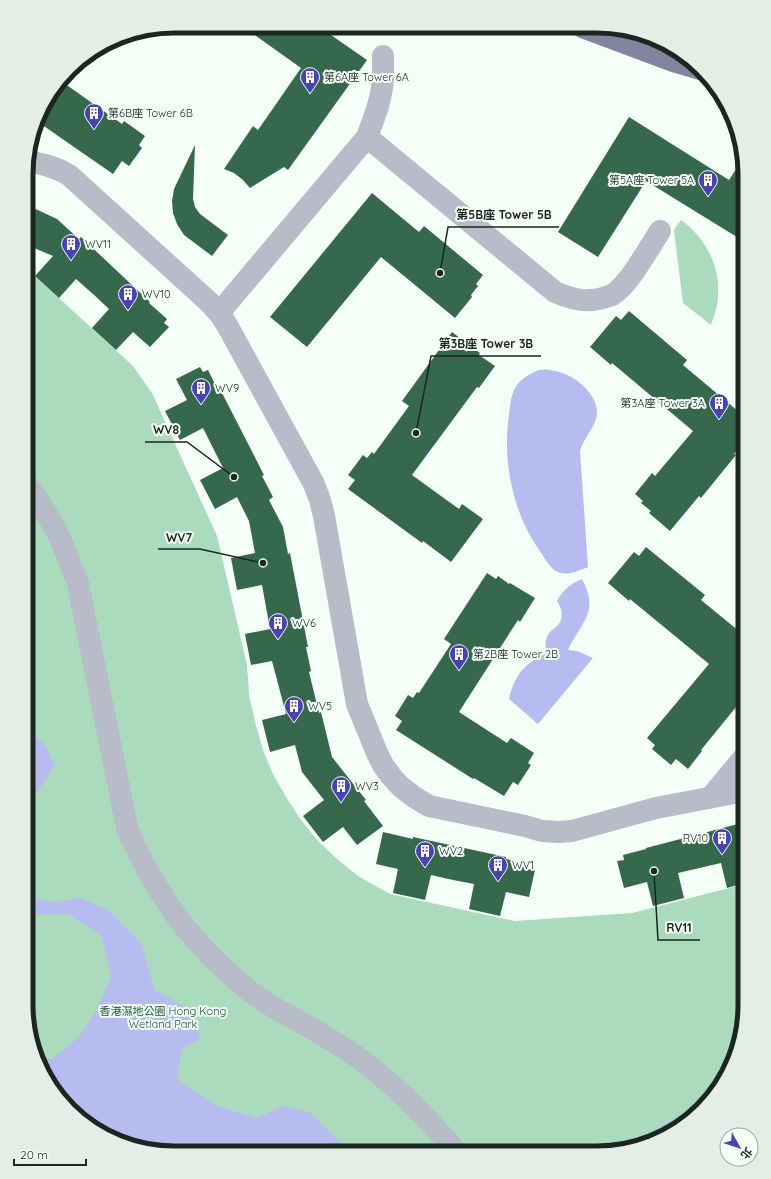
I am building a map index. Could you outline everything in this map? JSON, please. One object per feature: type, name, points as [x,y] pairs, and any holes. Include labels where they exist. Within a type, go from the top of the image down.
[{"type":"main road","points":[[598,33],[686,65]]},
{"type":"lane","points":[[219,313],[367,137],[380,98],[383,80],[383,56]]},
{"type":"lane","points":[[367,137],[555,292],[568,298],[582,300],[597,299],[611,295],[626,283],[660,231]]},
{"type":"lane","points":[[33,162],[49,165],[69,175],[209,302],[227,325],[314,484],[324,516],[357,704],[383,765],[400,786],[414,798],[429,806],[525,826],[542,831],[559,832],[572,831],[656,808],[738,792]]},
{"type":"lane","points":[[33,493],[57,532],[78,584],[127,828],[141,860],[159,890],[179,919],[201,946],[233,977],[248,990],[326,1037],[381,1076],[410,1101],[452,1146]]},
{"type":"lane","points":[[711,797],[738,764]]},
{"type":"green space","points":[[681,220],[690,227],[704,243],[714,263],[718,284],[718,299],[711,325],[683,303],[674,230]]},
{"type":"green space","name":"香港濕地公園 Hong Kong Wetland Park","points":[[33,275],[133,366],[152,393],[217,536],[247,665],[249,694],[263,750],[273,774],[286,797],[301,820],[318,841],[358,876],[390,894],[515,921],[632,913],[738,886],[738,1014],[731,1050],[719,1076],[697,1105],[668,1127],[642,1139],[606,1146],[165,1146],[129,1139],[120,1135],[103,1127],[74,1105],[52,1076],[44,1059],[40,1050],[33,1014]]},
{"type":"water","points":[[539,370],[557,371],[573,378],[588,390],[596,406],[596,419],[580,451],[588,567],[569,573],[558,572],[553,569],[532,539],[517,505],[509,469],[507,433],[513,394],[515,388],[523,379]]},
{"type":"water","points":[[582,579],[587,591],[589,609],[587,617],[568,650],[577,651],[593,658],[538,724],[509,699],[511,690],[518,676],[526,666],[547,653],[547,637],[559,624],[562,614],[557,601],[567,588]]},
{"type":"water","points":[[33,734],[44,743],[55,765],[33,798]]},
{"type":"water","points":[[33,898],[51,902],[81,898],[108,910],[142,944],[154,989],[188,1009],[201,1039],[182,1048],[177,1080],[217,1106],[256,1118],[283,1106],[309,1112],[341,1143],[351,1146],[165,1146],[129,1139],[103,1127],[88,1117],[74,1105],[62,1091],[52,1076],[44,1058],[52,1059],[79,1037],[96,1011],[111,976],[102,936],[69,914],[41,914],[33,917]]},
{"type":"water","points":[[688,1113],[668,1127],[653,1134],[659,1127]]},
{"type":"building","name":"第6A座 Tower 6A","points":[[252,33],[328,33],[367,60],[288,170],[284,167],[250,188],[234,173],[224,169],[253,126],[258,130],[301,68]]},
{"type":"building","name":"第6B座 Tower 6B","points":[[65,84],[122,124],[124,121],[145,136],[139,145],[142,148],[129,166],[122,161],[113,174],[42,125],[52,103]]},
{"type":"building","name":"第5A座 Tower 5A","points":[[629,117],[729,180],[738,166],[738,238],[646,181],[598,257],[558,232]]},
{"type":"building","points":[[195,145],[193,199],[195,207],[200,214],[228,235],[212,256],[184,235],[177,224],[173,213],[172,201],[174,189]]},
{"type":"building","points":[[372,193],[419,232],[424,226],[483,275],[476,284],[478,286],[471,295],[472,297],[455,318],[381,257],[307,347],[270,317]]},
{"type":"building","points":[[33,208],[57,219],[79,239],[81,237],[167,319],[164,323],[169,327],[150,347],[133,332],[116,350],[92,328],[109,309],[93,294],[76,279],[59,298],[35,276],[53,256],[33,248]]},
{"type":"building","name":"第3A座 Tower 3A","points":[[629,311],[687,360],[683,365],[738,411],[738,449],[734,454],[736,455],[701,498],[699,496],[670,531],[649,513],[651,511],[641,503],[643,501],[635,494],[652,473],[655,476],[693,431],[612,363],[611,365],[590,347],[616,316],[621,320]]},
{"type":"building","points":[[452,332],[480,353],[479,355],[495,366],[479,388],[477,387],[412,475],[459,509],[462,504],[483,519],[451,562],[423,541],[422,543],[348,489],[355,480],[348,475],[363,455],[367,458],[372,452],[374,454],[409,406],[402,401]]},
{"type":"building","points":[[200,367],[203,372],[208,370],[219,392],[221,391],[264,475],[262,476],[273,497],[269,500],[283,527],[288,554],[290,553],[308,647],[306,647],[311,671],[309,672],[332,757],[366,800],[364,801],[383,826],[357,845],[343,827],[323,842],[303,816],[324,800],[302,772],[295,745],[270,752],[262,720],[286,714],[272,661],[251,665],[245,634],[270,629],[262,585],[237,590],[231,558],[255,553],[249,521],[237,497],[215,509],[200,480],[223,468],[203,428],[180,440],[165,411],[187,400],[176,379]]},
{"type":"building","points":[[646,547],[705,595],[701,600],[738,630],[738,705],[701,750],[702,751],[688,769],[676,759],[671,765],[652,749],[655,745],[647,738],[709,664],[630,599],[629,601],[608,583],[634,552],[639,556]]},
{"type":"building","name":"第2B座 Tower 2B","points":[[487,573],[496,579],[498,576],[509,584],[510,583],[535,598],[520,622],[518,620],[459,712],[507,743],[511,738],[534,753],[528,763],[531,765],[518,785],[513,782],[504,796],[474,778],[473,779],[396,730],[402,721],[395,716],[408,695],[413,698],[417,692],[419,693],[451,644],[444,639]]},
{"type":"building","points":[[738,824],[738,885],[727,888],[721,863],[678,873],[684,898],[653,906],[647,882],[624,888],[617,861],[624,860],[623,855]]},
{"type":"building","points":[[383,832],[506,857],[506,859],[529,864],[528,869],[535,870],[529,897],[506,892],[500,916],[469,909],[474,884],[431,875],[425,900],[393,893],[398,869],[376,864]]},
{"type":"place","name":"第6A座 Tower 6A","points":[[310,94]]},
{"type":"place","name":"第6B座 Tower 6B","points":[[94,130]]},
{"type":"place","name":"第5A座 Tower 5A","points":[[708,197]]},
{"type":"place","name":"WV11","points":[[71,261]]},
{"type":"place","name":"第5B座 Tower 5B","points":[[440,273]]},
{"type":"place","name":"WV10","points":[[128,311]]},
{"type":"place","name":"WV9","points":[[201,405]]},
{"type":"place","name":"第3A座 Tower 3A","points":[[719,420]]},
{"type":"place","name":"第3B座 Tower 3B","points":[[416,433]]},
{"type":"place","name":"WV8","points":[[234,477]]},
{"type":"place","name":"WV7","points":[[263,563]]},
{"type":"place","name":"WV6","points":[[278,640]]},
{"type":"place","name":"第2B座 Tower 2B","points":[[459,671]]},
{"type":"place","name":"WV5","points":[[294,723]]},
{"type":"place","name":"WV3","points":[[341,803]]},
{"type":"place","name":"RV10","points":[[722,855]]},
{"type":"place","name":"WV2","points":[[425,868]]},
{"type":"place","name":"RV11","points":[[654,871]]},
{"type":"place","name":"WV1","points":[[498,882]]}]
